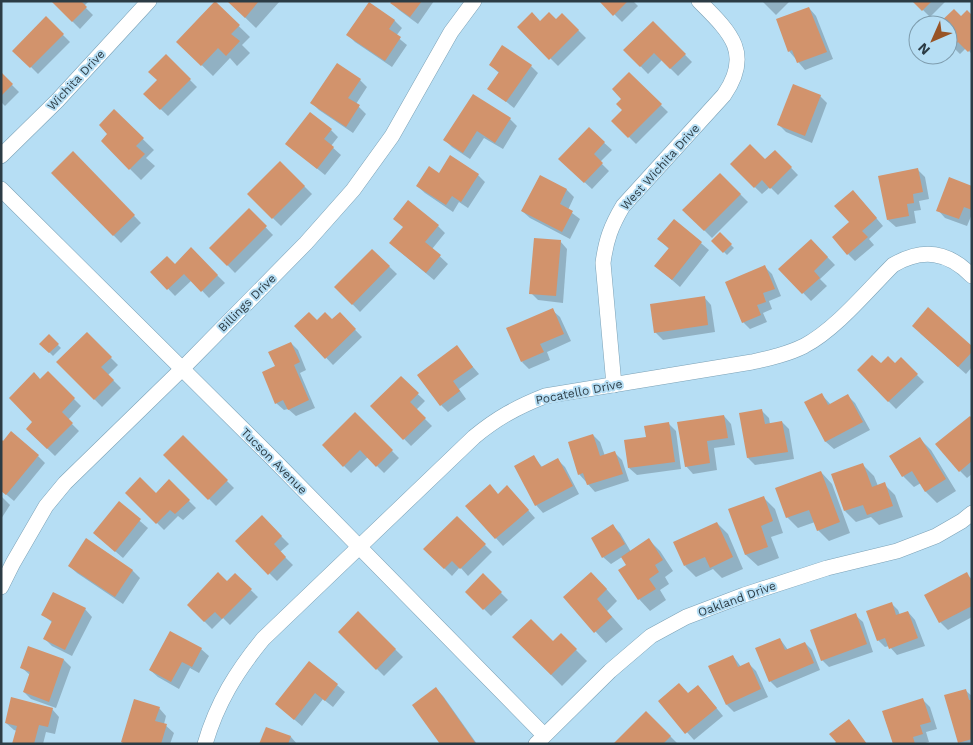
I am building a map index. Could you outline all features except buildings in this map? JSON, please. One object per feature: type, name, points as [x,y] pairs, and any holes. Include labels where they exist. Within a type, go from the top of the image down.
[{"type":"street","name":"Wichita Drive","points":[[1,156],[57,101],[149,1]]},
{"type":"street","name":"Billings Drive","points":[[1,587],[46,506],[65,483],[182,369],[306,243],[354,190],[392,136],[451,32],[474,1]]},
{"type":"street","name":"West Wichita Drive","points":[[614,385],[604,263],[606,242],[612,223],[623,206],[724,96],[732,83],[737,69],[737,54],[733,40],[726,27],[699,1]]},
{"type":"street","name":"Tucson Avenue","points":[[1,189],[359,547],[540,739]]},
{"type":"street","name":"Pocatello Drive","points":[[205,744],[211,724],[225,693],[242,665],[263,639],[474,437],[495,420],[519,406],[545,396],[752,362],[780,355],[804,346],[826,332],[893,265],[905,258],[920,254],[935,254],[950,259],[964,267],[972,276]]},
{"type":"street","name":"Oakland Drive","points":[[540,739],[651,636],[686,617],[744,595],[827,568],[897,551],[936,536],[962,522],[972,513]]}]
